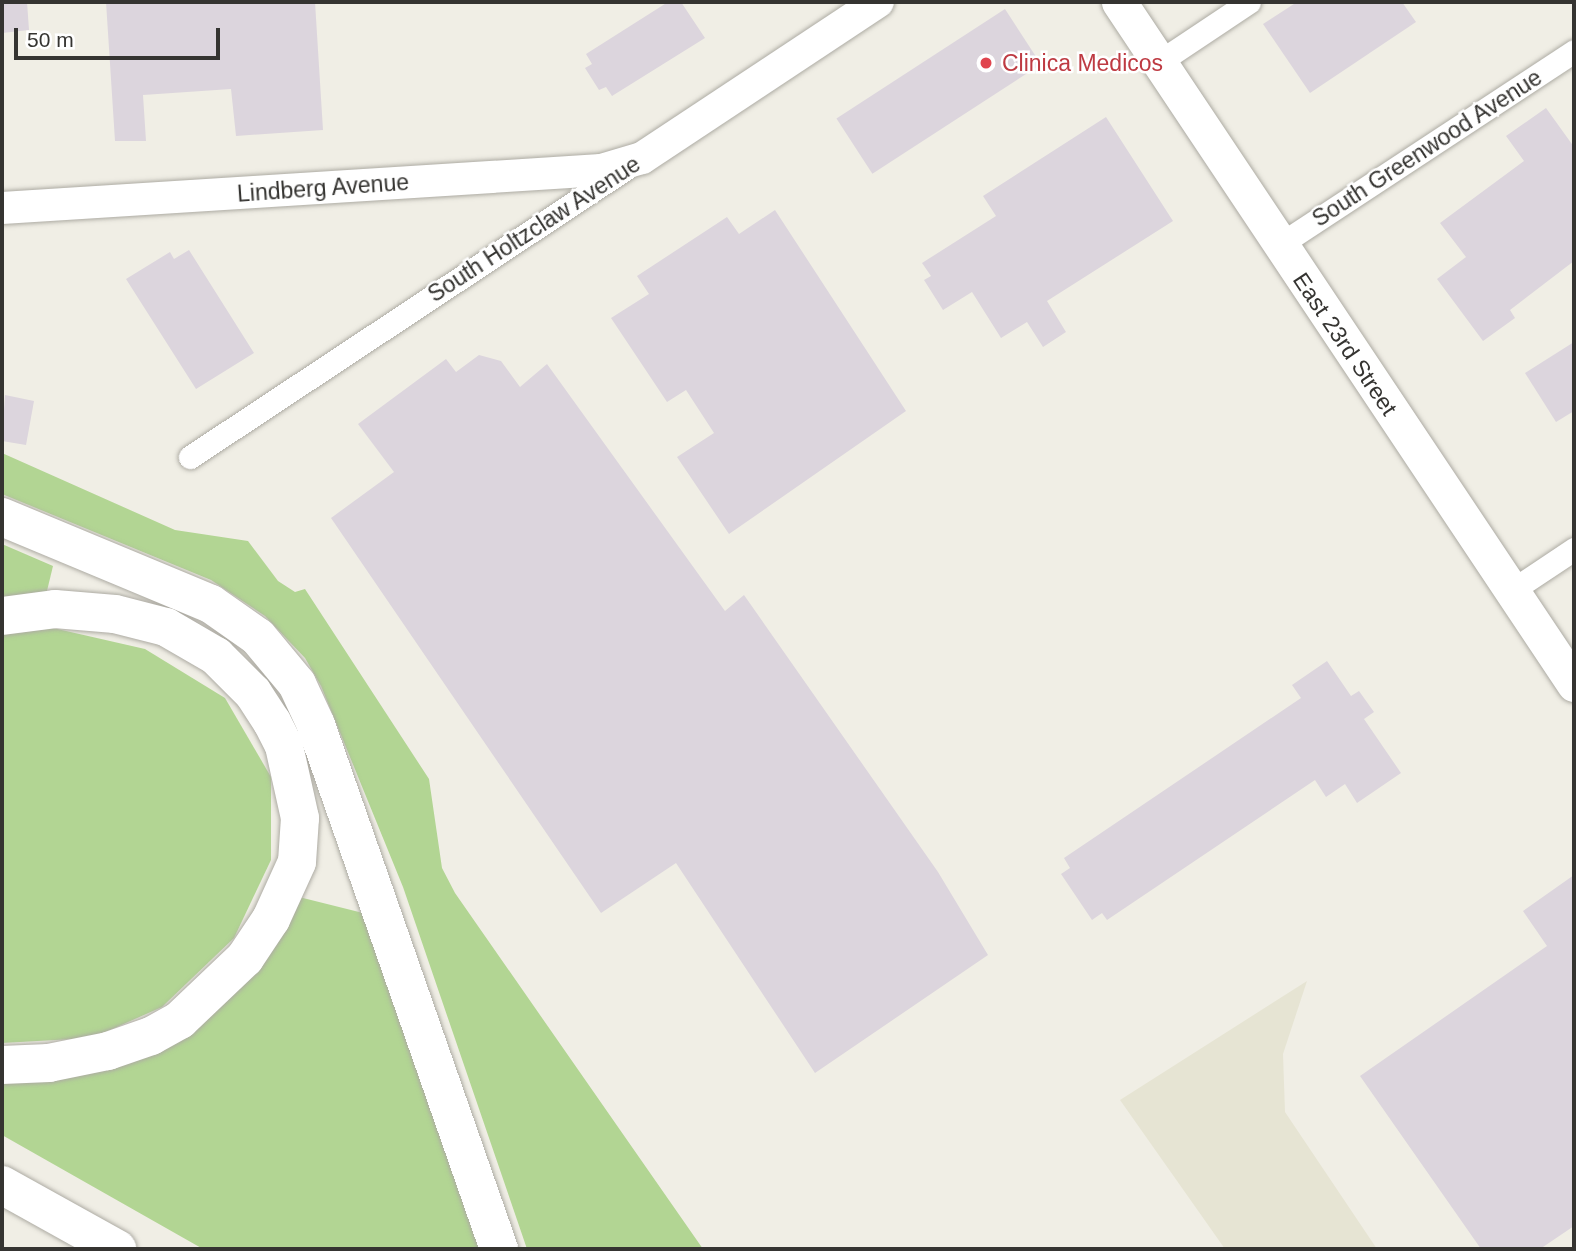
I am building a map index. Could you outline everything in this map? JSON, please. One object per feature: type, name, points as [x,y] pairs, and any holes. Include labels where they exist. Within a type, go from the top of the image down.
[{"type":"highway","points":[[2,517],[211,604],[258,637],[297,684],[316,725],[499,1249]]},
{"type":"highway","points":[[2,616],[55,610],[115,614],[166,627],[216,656],[253,693],[272,722],[284,747],[300,818],[297,862],[271,919],[245,958],[180,1020],[151,1037],[108,1051],[49,1063],[2,1065]]},
{"type":"highway","points":[[2,1185],[117,1249]]},
{"type":"main road","name":"South Holtzclaw Avenue","points":[[642,158],[878,2]]},
{"type":"main road","name":"East 23rd Street","points":[[1119,2],[1574,684]]},
{"type":"main road","name":"Lindberg Avenue","points":[[2,208],[601,170],[642,158]]},
{"type":"street","points":[[1159,62],[1249,2]]},
{"type":"street","name":"South Greenwood Avenue","points":[[1279,245],[1574,51]]},
{"type":"street","name":"South Holtzclaw Avenue","points":[[190,457],[642,158]]},
{"type":"street","points":[[1511,591],[1574,549]]},
{"type":"shaded area","points":[[1307,981],[1283,1054],[1285,1112],[1377,1249],[1225,1249],[1120,1100]]},
{"type":"green space","points":[[2,453],[175,530],[248,541],[278,581],[295,592],[305,589],[429,779],[442,868],[455,893],[703,1249],[527,1249],[403,887],[321,686],[305,658],[265,616],[211,580],[2,494]]},
{"type":"green space","points":[[2,544],[53,566],[46,595],[2,601]]},
{"type":"green space","points":[[53,628],[145,649],[225,698],[271,777],[271,860],[234,938],[162,1007],[92,1038],[2,1043],[2,635]]},
{"type":"green space","points":[[299,897],[363,913],[483,1249],[203,1249],[2,1135],[2,1079],[146,1053]]},
{"type":"building","points":[[2,2],[27,2],[29,30],[2,33]]},
{"type":"building","points":[[106,2],[315,2],[323,130],[236,136],[231,89],[143,95],[146,141],[115,141]]},
{"type":"building","points":[[668,2],[681,2],[705,38],[612,96],[606,87],[599,90],[585,68],[592,64],[586,54]]},
{"type":"building","points":[[1297,2],[1402,2],[1416,22],[1310,93],[1263,24]]},
{"type":"building","points":[[1005,9],[1041,64],[872,174],[836,118]]},
{"type":"building","points":[[1546,108],[1574,147],[1574,261],[1510,310],[1515,318],[1483,341],[1437,279],[1466,257],[1440,223],[1524,161],[1506,136]]},
{"type":"building","points":[[1106,117],[1173,221],[1047,301],[1066,332],[1043,347],[1027,322],[1001,338],[972,292],[943,310],[924,280],[931,276],[922,263],[996,216],[983,196]]},
{"type":"building","points":[[775,210],[906,411],[729,534],[677,457],[714,433],[686,390],[667,402],[611,318],[649,294],[637,276],[727,217],[739,234]]},
{"type":"building","points":[[189,250],[254,353],[196,389],[126,279],[170,252],[174,259]]},
{"type":"building","points":[[1574,342],[1574,411],[1556,422],[1525,373]]},
{"type":"building","points":[[479,355],[501,361],[520,387],[547,364],[725,611],[744,595],[938,872],[988,955],[815,1073],[676,863],[601,913],[331,518],[394,472],[358,424],[446,359],[456,372]]},
{"type":"building","points":[[5,395],[34,401],[26,445],[2,441]]},
{"type":"building","points":[[1327,661],[1351,696],[1359,691],[1374,712],[1364,719],[1401,773],[1357,803],[1345,784],[1326,797],[1315,780],[1107,920],[1102,913],[1092,920],[1061,874],[1070,868],[1064,858],[1301,698],[1292,685]]},
{"type":"building","points":[[1574,875],[1574,1226],[1540,1249],[1481,1249],[1360,1076],[1547,946],[1523,911]]},
{"type":"place","name":"Clinica Medicos","points":[[986,63]]}]
